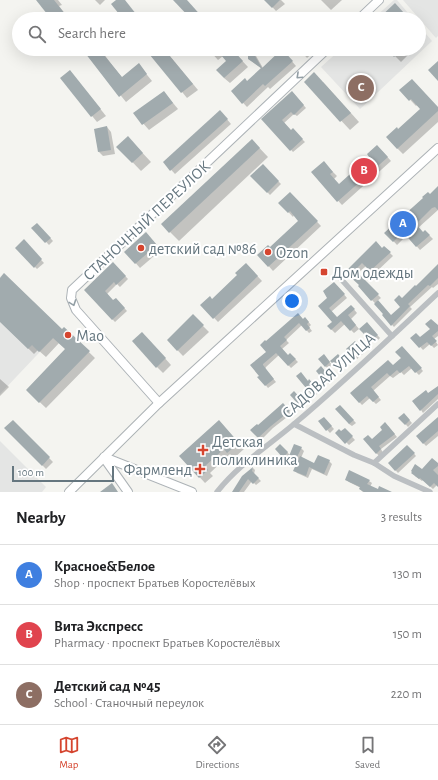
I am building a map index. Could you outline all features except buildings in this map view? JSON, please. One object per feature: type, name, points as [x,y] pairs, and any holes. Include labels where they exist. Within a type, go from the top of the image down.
[{"type":"main road","points":[[366,12],[379,0]]},
{"type":"main road","name":"СТАНОЧНЫЙ ПЕРЕУЛОК","points":[[159,403],[76,310],[72,304],[72,290],[320,56]]},
{"type":"main road","points":[[69,492],[159,403],[438,148]]},
{"type":"main road","points":[[104,457],[128,492]]},
{"type":"main road","points":[[104,457],[192,492]]},
{"type":"street","points":[[341,279],[392,336]]},
{"type":"street","name":"САДОВАЯ УЛИЦА","points":[[217,492],[223,484],[242,466],[294,424],[438,293]]},
{"type":"street","points":[[374,462],[438,404]]},
{"type":"street","points":[[294,424],[354,455],[374,462],[394,476],[430,492]]},
{"type":"shaded area","points":[[394,0],[397,0],[407,12],[381,12]]},
{"type":"shaded area","points":[[403,0],[438,0],[438,36],[436,38],[426,26],[426,12],[413,12]]},
{"type":"shaded area","points":[[426,34],[432,41],[426,47]]},
{"type":"shaded area","points":[[333,56],[416,56],[360,109],[321,67]]},
{"type":"shaded area","points":[[4,273],[53,338],[0,394],[0,277]]},
{"type":"shaded area","points":[[0,441],[46,487],[42,492],[0,492]]},
{"type":"place","name":"Детский сад №45","points":[[361,88]]},
{"type":"place","name":"Вита Экспресс","points":[[364,171]]},
{"type":"place","name":"Красное&Белое","points":[[403,224]]},
{"type":"place","name":"детский сад №86","points":[[141,248]]},
{"type":"place","name":"Ozon","points":[[268,252]]},
{"type":"place","name":"Дом одежды","points":[[324,272]]},
{"type":"place","name":"Мао","points":[[68,335]]},
{"type":"place","name":"Детская поликлиника","points":[[203,450]]},
{"type":"place","name":"Фармленд","points":[[200,469]]}]
